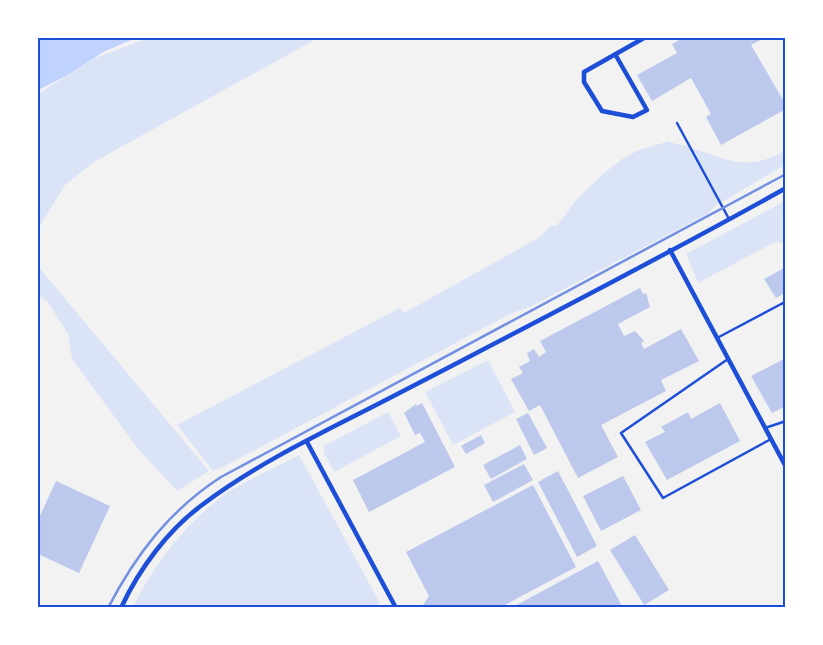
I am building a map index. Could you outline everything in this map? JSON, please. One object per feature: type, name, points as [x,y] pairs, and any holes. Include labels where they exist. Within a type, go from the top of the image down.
[{"type":"street","points":[[615,54],[647,110],[634,117],[602,111],[584,82],[584,72],[615,54],[644,38]]},
{"type":"street","points":[[121,608],[132,587],[159,548],[186,519],[220,491],[307,442],[786,188]]},
{"type":"street","points":[[670,250],[786,466]]},
{"type":"street","points":[[307,442],[396,608]]},
{"type":"lane","points":[[677,123],[729,219]]},
{"type":"lane","points":[[717,338],[783,303],[786,307]]},
{"type":"lane","points":[[728,359],[621,433],[663,498],[771,439]]},
{"type":"lane","points":[[765,428],[786,421]]},
{"type":"shaded area","points":[[148,38],[318,38],[94,162],[65,185],[38,229],[38,94],[93,59]]},
{"type":"shaded area","points":[[669,141],[736,162],[759,161],[785,150],[785,165],[715,206],[709,213],[532,306],[510,314],[225,466],[213,471],[177,425],[400,308],[404,313],[540,237],[551,225],[556,226],[580,196],[620,161],[639,150]]},
{"type":"shaded area","points":[[785,201],[785,243],[775,242],[698,283],[686,254]]},
{"type":"shaded area","points":[[38,266],[209,471],[177,491],[139,450],[72,359],[68,334],[47,301],[38,295]]},
{"type":"shaded area","points":[[488,360],[515,412],[453,445],[425,392]]},
{"type":"shaded area","points":[[388,412],[401,436],[334,472],[324,453],[324,446]]},
{"type":"shaded area","points":[[299,455],[380,603],[373,608],[133,607],[160,561],[182,534],[207,509],[238,486]]},
{"type":"water","points":[[38,38],[136,38],[105,51],[66,76],[38,90]]},
{"type":"building","points":[[683,38],[764,38],[751,45],[786,105],[786,109],[721,145],[706,117],[711,114],[691,78],[652,101],[637,75],[677,53],[672,44]]},
{"type":"building","points":[[786,267],[786,292],[776,298],[764,279]]},
{"type":"building","points":[[640,288],[643,294],[646,293],[650,307],[618,324],[624,336],[635,331],[644,341],[641,343],[644,349],[681,329],[699,361],[661,380],[666,391],[601,425],[618,457],[578,478],[540,405],[529,411],[511,379],[523,373],[519,367],[530,361],[527,353],[534,349],[539,357],[546,352],[540,341]]},
{"type":"building","points":[[786,358],[786,406],[772,413],[751,376]]},
{"type":"building","points":[[422,403],[455,467],[369,512],[353,480],[425,442],[420,433],[415,435],[404,413],[416,404],[417,406]]},
{"type":"building","points":[[720,403],[740,441],[667,480],[645,442],[665,432],[661,427],[688,412],[691,419]]},
{"type":"building","points":[[528,413],[547,448],[534,455],[516,419]]},
{"type":"building","points":[[481,435],[485,443],[466,454],[461,446]]},
{"type":"building","points":[[520,445],[527,459],[491,479],[483,465]]},
{"type":"building","points":[[524,464],[533,480],[493,502],[484,485]]},
{"type":"building","points":[[558,471],[597,546],[577,557],[538,482]]},
{"type":"building","points":[[623,476],[641,510],[601,531],[583,496]]},
{"type":"building","points":[[56,481],[110,506],[79,573],[38,554],[38,520]]},
{"type":"building","points":[[533,485],[576,567],[499,608],[427,608],[423,605],[429,596],[406,552]]},
{"type":"building","points":[[635,535],[669,590],[644,605],[610,550]]},
{"type":"building","points":[[598,561],[621,604],[615,608],[511,608]]},
{"type":"railway","points":[[108,608],[130,569],[156,535],[186,504],[221,477],[786,174]]}]
